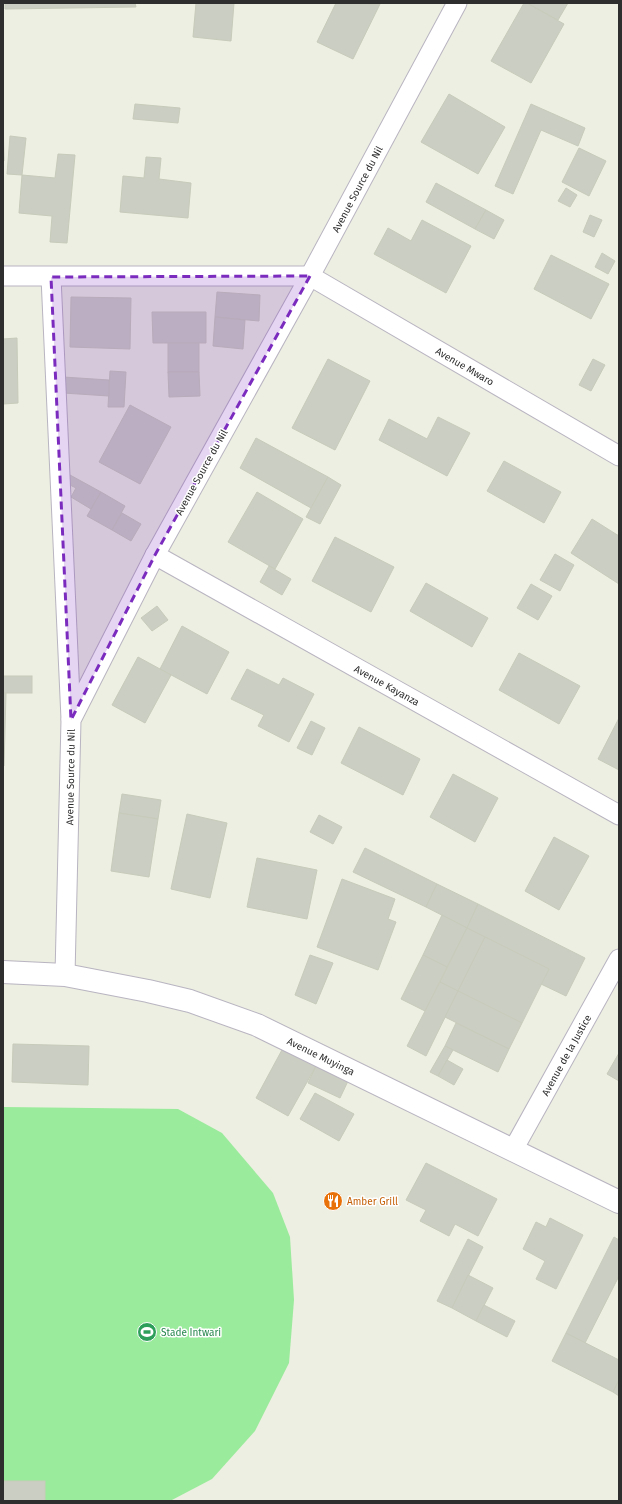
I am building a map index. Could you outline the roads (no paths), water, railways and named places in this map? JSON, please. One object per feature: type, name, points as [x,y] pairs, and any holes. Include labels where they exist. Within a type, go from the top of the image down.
[{"type":"street","name":"Avenue Source du Nil","points":[[65,975],[71,720],[155,555],[310,276],[456,3]]},
{"type":"street","points":[[3,276],[310,276]]},
{"type":"street","name":"Avenue Mwaro","points":[[310,276],[619,456]]},
{"type":"street","points":[[51,277],[71,720]]},
{"type":"street","name":"Avenue Kayanza","points":[[155,555],[619,815]]},
{"type":"street","name":"Avenue de la Justice","points":[[513,1150],[619,959]]},
{"type":"street","name":"Avenue Muyinga","points":[[3,972],[65,975],[190,1001],[257,1025],[619,1202]]},
{"type":"place","name":"Amber Grill","points":[[333,1201]]},
{"type":"place","name":"Stade Intwari","points":[[147,1332]]}]
